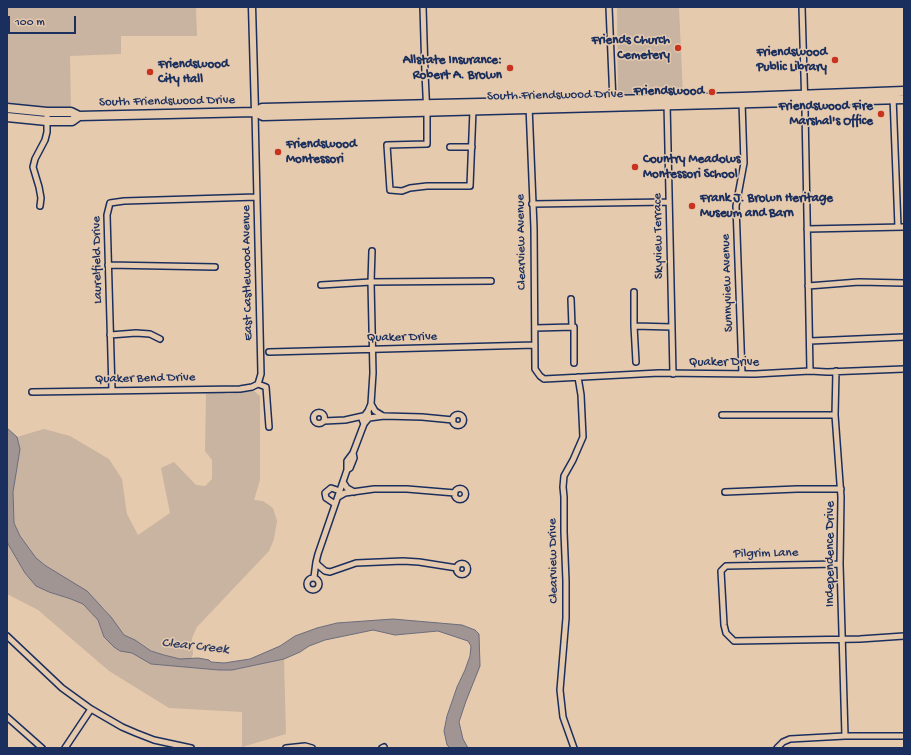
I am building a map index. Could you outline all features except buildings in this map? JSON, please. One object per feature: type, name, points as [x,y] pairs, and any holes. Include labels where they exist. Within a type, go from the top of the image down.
[{"type":"main road","name":"South Friendswood Drive","points":[[893,96],[904,91]]},
{"type":"main road","name":"South Friendswood Drive","points":[[7,117],[47,117],[71,112],[79,116],[255,112],[262,108],[599,104],[893,96],[904,100]]},
{"type":"main road","name":"South Friendswood Drive","points":[[426,107],[473,110],[529,105]]},
{"type":"main road","name":"South Friendswood Drive","points":[[7,108],[47,117]]},
{"type":"street","points":[[252,7],[255,112]]},
{"type":"street","points":[[423,7],[427,144],[386,145],[390,190],[402,191],[410,188],[427,186],[470,186],[473,110]]},
{"type":"street","points":[[609,7],[613,103]]},
{"type":"street","points":[[802,7],[810,371]]},
{"type":"street","points":[[893,96],[898,227]]},
{"type":"street","name":"Sunnyview Avenue","points":[[742,100],[744,163],[736,206],[742,374]]},
{"type":"street","name":"Skyview Terrace","points":[[667,102],[674,374]]},
{"type":"street","name":"Clearview Avenue","points":[[529,105],[534,228],[535,369],[540,376],[544,378]]},
{"type":"street","name":"East Castlewood Avenue","points":[[255,112],[261,374],[258,384]]},
{"type":"street","points":[[40,206],[41,198],[33,167],[35,159],[45,140],[47,117]]},
{"type":"street","points":[[450,147],[472,147]]},
{"type":"street","name":"Laurelfield Drive","points":[[112,391],[106,215],[110,203],[257,197]]},
{"type":"street","points":[[532,204],[669,202]]},
{"type":"street","points":[[807,229],[904,227]]},
{"type":"street","points":[[324,421],[345,420],[363,416],[368,411],[371,404],[373,350],[371,282],[372,251]]},
{"type":"street","points":[[108,265],[215,267]]},
{"type":"street","points":[[321,285],[371,282],[491,280]]},
{"type":"street","points":[[808,286],[859,282],[904,282]]},
{"type":"street","points":[[634,292],[636,362]]},
{"type":"street","points":[[571,299],[572,327],[574,327],[574,363]]},
{"type":"street","points":[[634,326],[672,327]]},
{"type":"street","points":[[535,328],[572,327]]},
{"type":"street","points":[[110,335],[136,333],[150,334],[160,339]]},
{"type":"street","points":[[810,340],[904,337]]},
{"type":"street","name":"Quaker Drive","points":[[269,352],[535,345]]},
{"type":"street","name":"Quaker Drive","points":[[544,378],[904,369]]},
{"type":"street","name":"Independence Drive","points":[[836,371],[835,415],[841,488],[840,564],[845,736]]},
{"type":"street","name":"Clearview Drive","points":[[574,748],[563,717],[560,690],[566,618],[563,487],[564,476],[583,437],[581,395],[578,377]]},
{"type":"street","points":[[258,384],[266,388],[269,426]]},
{"type":"street","name":"Quaker Bend Drive","points":[[32,392],[240,389],[252,387],[258,384]]},
{"type":"street","points":[[371,404],[375,411],[384,416]]},
{"type":"street","points":[[368,411],[369,418]]},
{"type":"street","points":[[722,415],[835,415]]},
{"type":"street","points":[[363,416],[362,419],[364,424]]},
{"type":"street","points":[[453,420],[422,417],[384,416],[369,418],[364,424],[353,453],[347,461],[347,470],[316,562],[315,578],[326,572],[356,563],[403,561],[457,568]]},
{"type":"street","points":[[343,482],[347,488],[354,492]]},
{"type":"street","points":[[335,504],[326,498],[325,493],[330,488],[340,491]]},
{"type":"street","points":[[725,492],[841,488]]},
{"type":"street","points":[[338,497],[345,493],[374,489],[407,489],[455,493]]},
{"type":"street","points":[[316,562],[326,572]]},
{"type":"street","name":"Pilgrim Lane","points":[[840,564],[726,566],[721,571],[724,625],[726,633],[733,641],[843,640]]},
{"type":"street","points":[[7,636],[62,688],[91,709],[136,734],[154,740],[191,748]]},
{"type":"street","points":[[843,640],[904,636]]},
{"type":"street","points":[[65,748],[91,709]]},
{"type":"street","points":[[7,717],[42,748]]},
{"type":"street","points":[[777,748],[783,742],[790,739],[845,736],[904,736]]},
{"type":"street","points":[[286,748],[305,746],[312,748]]},
{"type":"shaded area","points":[[7,7],[196,7],[197,36],[121,36],[121,54],[70,56],[71,110],[46,110],[7,105]]},
{"type":"shaded area","points":[[617,7],[679,7],[683,95],[618,97]]},
{"type":"shaded area","points":[[254,391],[260,396],[260,480],[254,500],[263,501],[273,508],[277,521],[274,539],[269,551],[197,627],[192,638],[193,654],[191,659],[180,659],[151,651],[135,640],[124,635],[104,608],[35,558],[20,536],[14,523],[13,507],[13,483],[20,449],[17,437],[44,429],[70,436],[109,459],[122,479],[127,514],[138,535],[170,513],[161,468],[174,462],[196,485],[205,486],[212,479],[212,460],[205,451],[206,393],[220,392],[227,394]]},
{"type":"shaded area","points":[[7,428],[17,437],[20,449],[13,492],[14,523],[20,536],[36,558],[46,566],[87,591],[111,617],[124,635],[135,640],[151,651],[164,655],[180,659],[198,658],[209,660],[211,662],[224,663],[250,659],[280,646],[295,636],[337,623],[393,619],[462,625],[475,630],[479,634],[480,666],[459,722],[463,739],[468,748],[450,748],[447,745],[444,731],[447,716],[457,687],[470,656],[471,646],[468,641],[438,631],[395,635],[373,630],[325,640],[309,646],[284,659],[232,670],[151,664],[132,653],[120,651],[114,647],[104,637],[98,620],[83,604],[36,586],[25,573],[8,544]]},
{"type":"shaded area","points":[[7,540],[25,573],[49,592],[83,604],[98,620],[104,638],[120,651],[132,653],[151,664],[219,670],[232,670],[284,659],[286,734],[242,747],[242,712],[169,708],[109,671],[38,610],[7,594]]},
{"type":"place","name":"Friends Church Cemetery","points":[[678,48]]},
{"type":"place","name":"Friendswood Public Library","points":[[835,60]]},
{"type":"place","name":"Allstate Insurance: Robert A. Brown","points":[[510,68]]},
{"type":"place","name":"Friendswood City Hall","points":[[150,72]]},
{"type":"place","name":"Friendswood","points":[[712,92]]},
{"type":"place","name":"Friendswood Fire Marshal's Office","points":[[881,114]]},
{"type":"place","name":"Friendswood Montessori","points":[[278,152]]},
{"type":"place","name":"Country Meadows Montessori School","points":[[635,167]]},
{"type":"place","name":"Frank J. Brown Heritage Museum and Barn","points":[[692,206]]},
{"type":"water label","name":"Clear Creek","points":[[195,647]]}]
